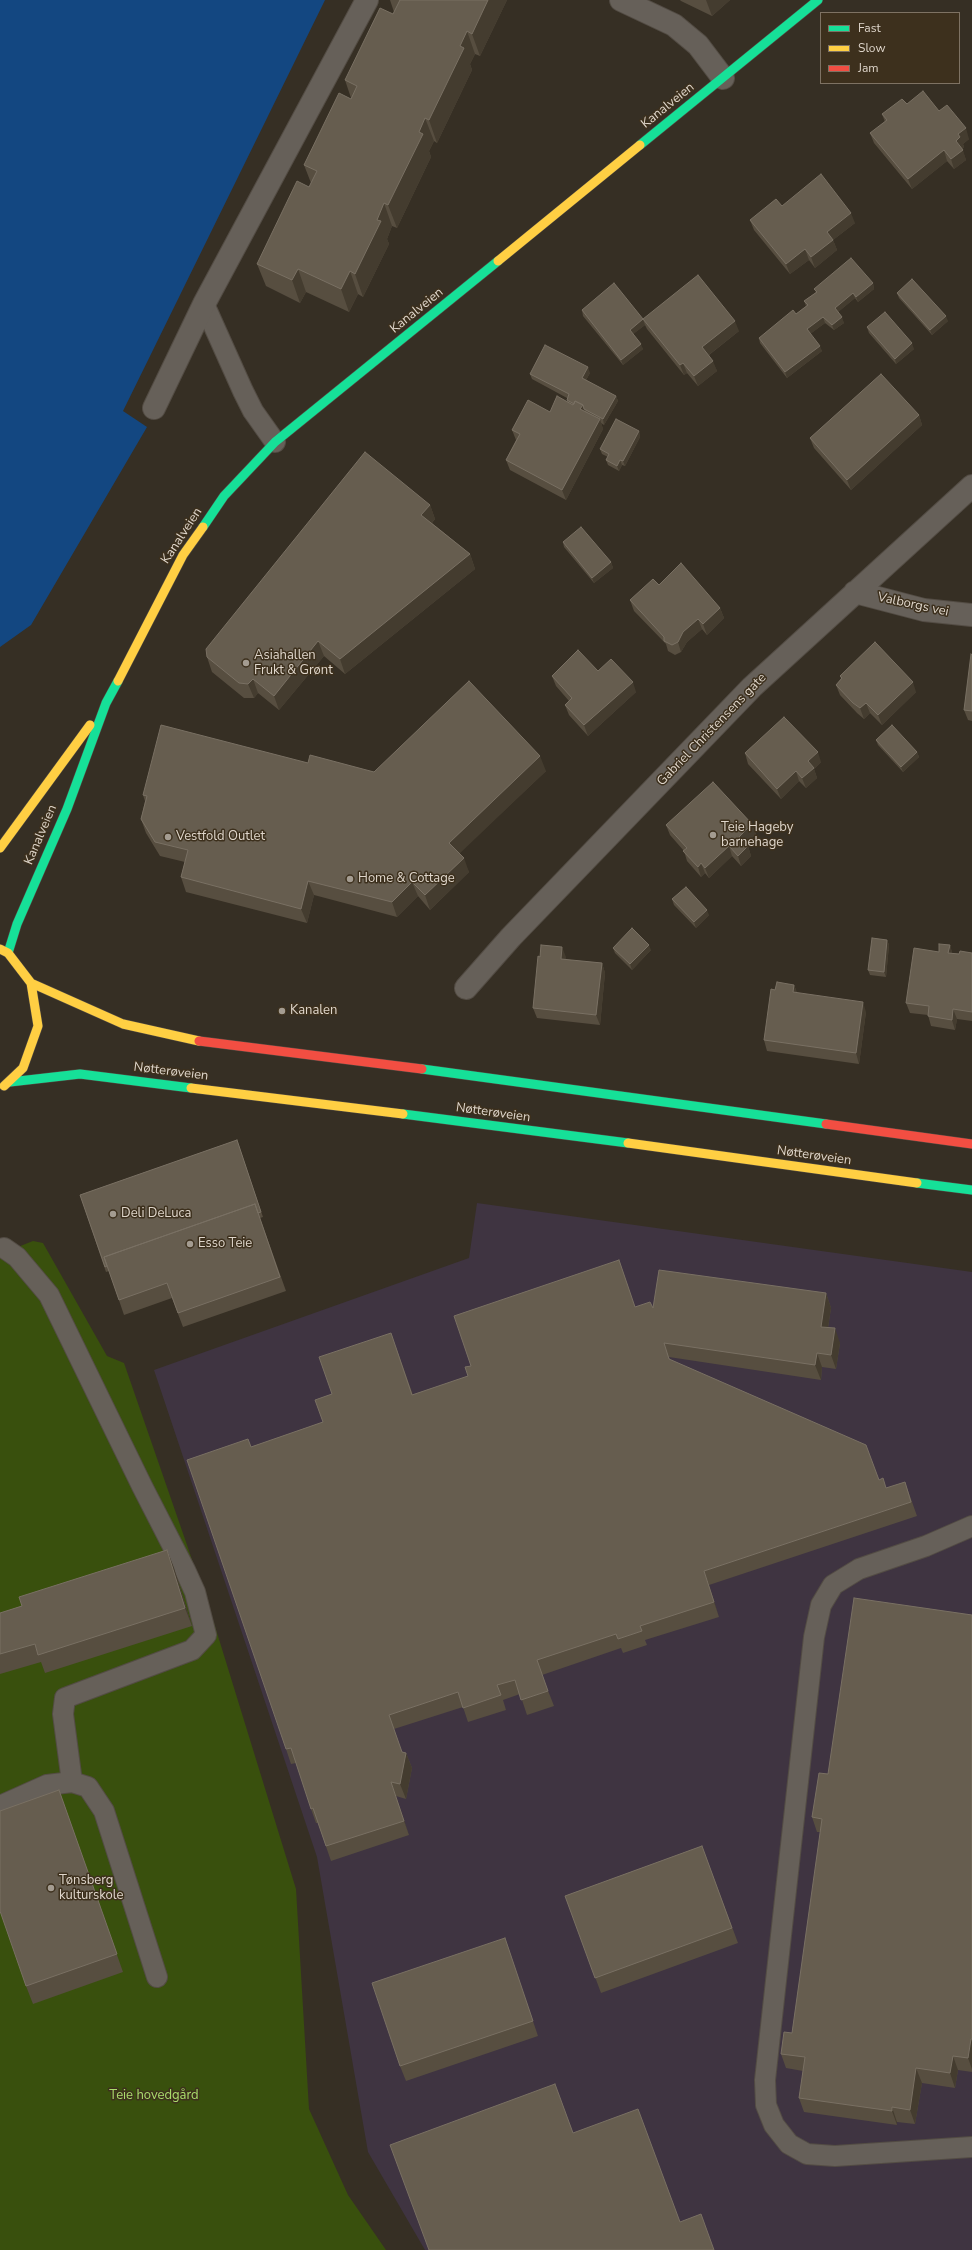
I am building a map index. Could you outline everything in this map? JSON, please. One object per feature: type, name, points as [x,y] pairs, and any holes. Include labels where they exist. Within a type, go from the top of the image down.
[{"type":"main road","name":"Kanalveien","points":[[4,951],[67,809],[106,703],[183,555],[224,496],[275,442],[818,0]]},
{"type":"main road","name":"Kanalveien","points":[[0,848],[106,703]]},
{"type":"main road","points":[[4,951],[31,983],[123,1024],[193,1040],[468,1075],[972,1144]]},
{"type":"main road","points":[[0,1089],[10,1082],[23,1068],[38,1026],[31,983]]},
{"type":"main road","name":"Nøtterøveien","points":[[10,1082],[80,1074],[462,1121],[972,1190]]},
{"type":"street","points":[[154,408],[204,304],[367,0]]},
{"type":"street","points":[[621,0],[674,25],[698,45],[723,78]]},
{"type":"street","name":"Gabriel Christensens gate","points":[[466,988],[511,937],[752,687],[972,486]]},
{"type":"street","name":"Valborgs vei","points":[[855,592],[924,610],[972,616]]},
{"type":"lane","points":[[204,304],[253,411],[275,442]]},
{"type":"lane","points":[[4,1248],[17,1257],[49,1295],[196,1592],[206,1635],[192,1650],[65,1698],[63,1714],[72,1782]]},
{"type":"lane","points":[[972,1526],[926,1546],[859,1569],[833,1585],[821,1605],[814,1637],[764,2080],[766,2105],[774,2125],[789,2144],[807,2154],[835,2156],[972,2147]]},
{"type":"lane","points":[[0,1806],[47,1785],[72,1782],[88,1787],[104,1811],[157,1977]]},
{"type":"shaded area","points":[[477,1203],[972,1272],[972,2250],[425,2250],[368,2152],[317,1857],[154,1370],[469,1258]]},
{"type":"green space","name":"Teie hovedgård","points":[[33,1241],[43,1243],[107,1356],[124,1363],[214,1623],[296,1889],[309,2109],[348,2195],[386,2250],[0,2250],[0,1254]]},
{"type":"water","points":[[0,0],[325,0],[123,411],[147,427],[31,625],[0,647]]},
{"type":"building","points":[[400,0],[488,0],[472,34],[467,31],[460,46],[464,48],[429,120],[425,118],[419,132],[423,134],[388,205],[384,203],[377,220],[381,221],[355,274],[350,271],[341,289],[298,269],[292,280],[257,264],[297,181],[309,187],[317,171],[304,165],[339,93],[351,99],[357,86],[345,80],[380,8],[393,14]]},
{"type":"building","points":[[923,91],[939,111],[947,105],[966,128],[958,134],[960,137],[956,141],[963,150],[951,159],[944,150],[908,179],[870,133],[887,120],[882,114],[902,99],[907,104]]},
{"type":"building","points":[[821,174],[851,213],[827,232],[833,240],[811,257],[805,249],[786,264],[750,220],[776,199],[782,206]]},
{"type":"building","points":[[851,258],[873,283],[856,297],[853,293],[835,308],[842,317],[832,325],[823,317],[807,329],[820,346],[785,372],[759,338],[793,310],[796,314],[808,305],[804,301],[817,292],[814,289]]},
{"type":"building","points":[[698,275],[735,321],[702,347],[713,361],[694,376],[683,363],[680,365],[643,319]]},
{"type":"building","points":[[912,279],[946,316],[930,330],[897,293]]},
{"type":"building","points":[[614,283],[643,319],[630,330],[641,344],[621,360],[582,310]]},
{"type":"building","points":[[885,312],[912,343],[895,359],[867,327]]},
{"type":"building","points":[[545,345],[588,367],[582,378],[616,396],[603,419],[584,409],[583,405],[575,401],[574,404],[567,400],[569,394],[530,374]]},
{"type":"building","points":[[881,374],[919,415],[847,480],[810,438]]},
{"type":"building","points":[[557,396],[573,405],[575,401],[583,405],[580,409],[600,419],[562,490],[506,460],[520,434],[512,430],[528,400],[550,412]]},
{"type":"building","points":[[616,419],[639,431],[623,461],[620,460],[617,466],[606,460],[609,454],[600,449]]},
{"type":"building","points":[[365,452],[430,505],[421,515],[470,554],[340,659],[318,641],[274,696],[253,679],[248,684],[239,683],[207,657],[206,649]]},
{"type":"building","points":[[581,527],[611,562],[592,578],[563,542]]},
{"type":"building","points":[[681,563],[720,608],[703,624],[698,619],[683,632],[678,642],[672,645],[664,641],[664,637],[630,600],[653,579],[659,585]]},
{"type":"building","points":[[875,642],[913,682],[878,715],[866,703],[860,708],[853,703],[836,685],[842,678],[840,676]]},
{"type":"building","points":[[578,650],[598,671],[611,659],[633,682],[584,725],[565,705],[572,698],[552,676]]},
{"type":"building","points":[[971,654],[972,655],[972,711],[964,710]]},
{"type":"building","points":[[469,681],[540,756],[449,843],[464,858],[425,895],[412,882],[392,902],[308,881],[301,909],[181,877],[188,850],[155,842],[141,819],[147,796],[143,795],[161,725],[308,763],[310,755],[374,772]]},
{"type":"building","points":[[784,717],[818,752],[808,761],[814,768],[802,778],[796,771],[777,789],[745,753]]},
{"type":"building","points":[[892,725],[917,752],[901,767],[876,740]]},
{"type":"building","points":[[713,782],[752,824],[739,837],[748,846],[738,856],[729,846],[705,868],[701,863],[698,867],[683,851],[687,848],[666,825]]},
{"type":"building","points":[[686,887],[707,910],[694,922],[672,899]]},
{"type":"building","points":[[632,928],[649,945],[630,964],[613,948]]},
{"type":"building","points":[[872,938],[887,940],[884,972],[868,970]]},
{"type":"building","points":[[939,944],[950,945],[948,953],[959,954],[960,951],[972,953],[972,1012],[953,1009],[952,1020],[928,1016],[929,1006],[906,1003],[914,948],[939,952]]},
{"type":"building","points":[[541,945],[562,947],[561,959],[602,963],[596,1015],[533,1008],[538,956],[540,957]]},
{"type":"building","points":[[777,982],[794,985],[793,992],[863,1002],[856,1053],[764,1040],[771,989],[775,990]]},
{"type":"building","points":[[237,1140],[261,1212],[258,1213],[255,1204],[104,1257],[107,1266],[105,1267],[80,1195]]},
{"type":"building","points":[[255,1204],[280,1277],[178,1313],[167,1283],[119,1300],[104,1257]]},
{"type":"building","points":[[619,1260],[635,1307],[650,1302],[653,1308],[659,1270],[826,1293],[821,1327],[835,1328],[831,1355],[817,1353],[815,1365],[664,1343],[669,1359],[866,1445],[879,1480],[883,1478],[886,1488],[905,1482],[911,1502],[704,1571],[714,1602],[640,1626],[642,1631],[618,1639],[616,1634],[537,1660],[548,1691],[521,1700],[515,1680],[497,1685],[501,1695],[463,1708],[458,1692],[389,1715],[402,1752],[406,1753],[400,1784],[391,1782],[404,1821],[326,1846],[313,1808],[311,1809],[291,1748],[286,1749],[187,1460],[248,1439],[251,1447],[323,1422],[315,1400],[332,1394],[319,1357],[391,1333],[412,1395],[468,1376],[465,1367],[471,1366],[454,1316]]},
{"type":"building","points":[[167,1550],[185,1608],[38,1655],[35,1644],[0,1654],[0,1613],[22,1606],[19,1597]]},
{"type":"building","points":[[854,1598],[972,1615],[972,2039],[968,2058],[953,2056],[950,2073],[916,2068],[910,2110],[892,2107],[892,2111],[799,2098],[805,2057],[781,2054],[784,2032],[792,2033],[822,1819],[812,1817],[819,1773],[828,1774]]},
{"type":"building","points":[[59,1790],[117,1954],[26,1986],[0,1911],[0,1811]]},
{"type":"building","points":[[702,1846],[732,1928],[595,1978],[565,1896]]},
{"type":"building","points":[[505,1938],[533,2021],[400,2066],[372,1983]]},
{"type":"building","points":[[555,2084],[573,2133],[638,2109],[680,2222],[701,2214],[714,2250],[429,2250],[390,2145]]},
{"type":"traffic: fast","points":[[640,145],[818,0]]},
{"type":"traffic: fast","points":[[203,527],[224,496],[275,442],[498,261]]},
{"type":"traffic: fast","points":[[8,953],[17,924],[67,809],[106,703],[118,681]]},
{"type":"traffic: fast","points":[[422,1069],[826,1124]]},
{"type":"traffic: fast","points":[[10,1082],[80,1074],[191,1088]]},
{"type":"traffic: fast","points":[[403,1114],[628,1143]]},
{"type":"traffic: fast","points":[[917,1183],[972,1190]]},
{"type":"traffic: slow","points":[[498,261],[640,145]]},
{"type":"traffic: slow","points":[[118,681],[183,555],[203,527]]},
{"type":"traffic: slow","points":[[0,848],[90,725]]},
{"type":"traffic: slow","points":[[0,949],[8,953],[31,983],[38,1026],[23,1068],[4,1086]]},
{"type":"traffic: slow","points":[[31,983],[123,1024],[199,1041]]},
{"type":"traffic: slow","points":[[191,1088],[403,1114]]},
{"type":"traffic: slow","points":[[628,1143],[917,1183]]},
{"type":"traffic: jam","points":[[199,1041],[422,1069]]},
{"type":"traffic: jam","points":[[826,1124],[972,1144]]},
{"type":"place","name":"Asiahallen Frukt & Grønt","points":[[246,663]]},
{"type":"place","name":"Teie Hageby barnehage","points":[[713,835]]},
{"type":"place","name":"Vestfold Outlet","points":[[168,837]]},
{"type":"place","name":"Home & Cottage","points":[[350,879]]},
{"type":"place","name":"Kanalen","points":[[282,1011]]},
{"type":"place","name":"Deli DeLuca","points":[[113,1214]]},
{"type":"place","name":"Esso Teie","points":[[190,1244]]},
{"type":"place","name":"Tønsberg kulturskole","points":[[51,1888]]}]
